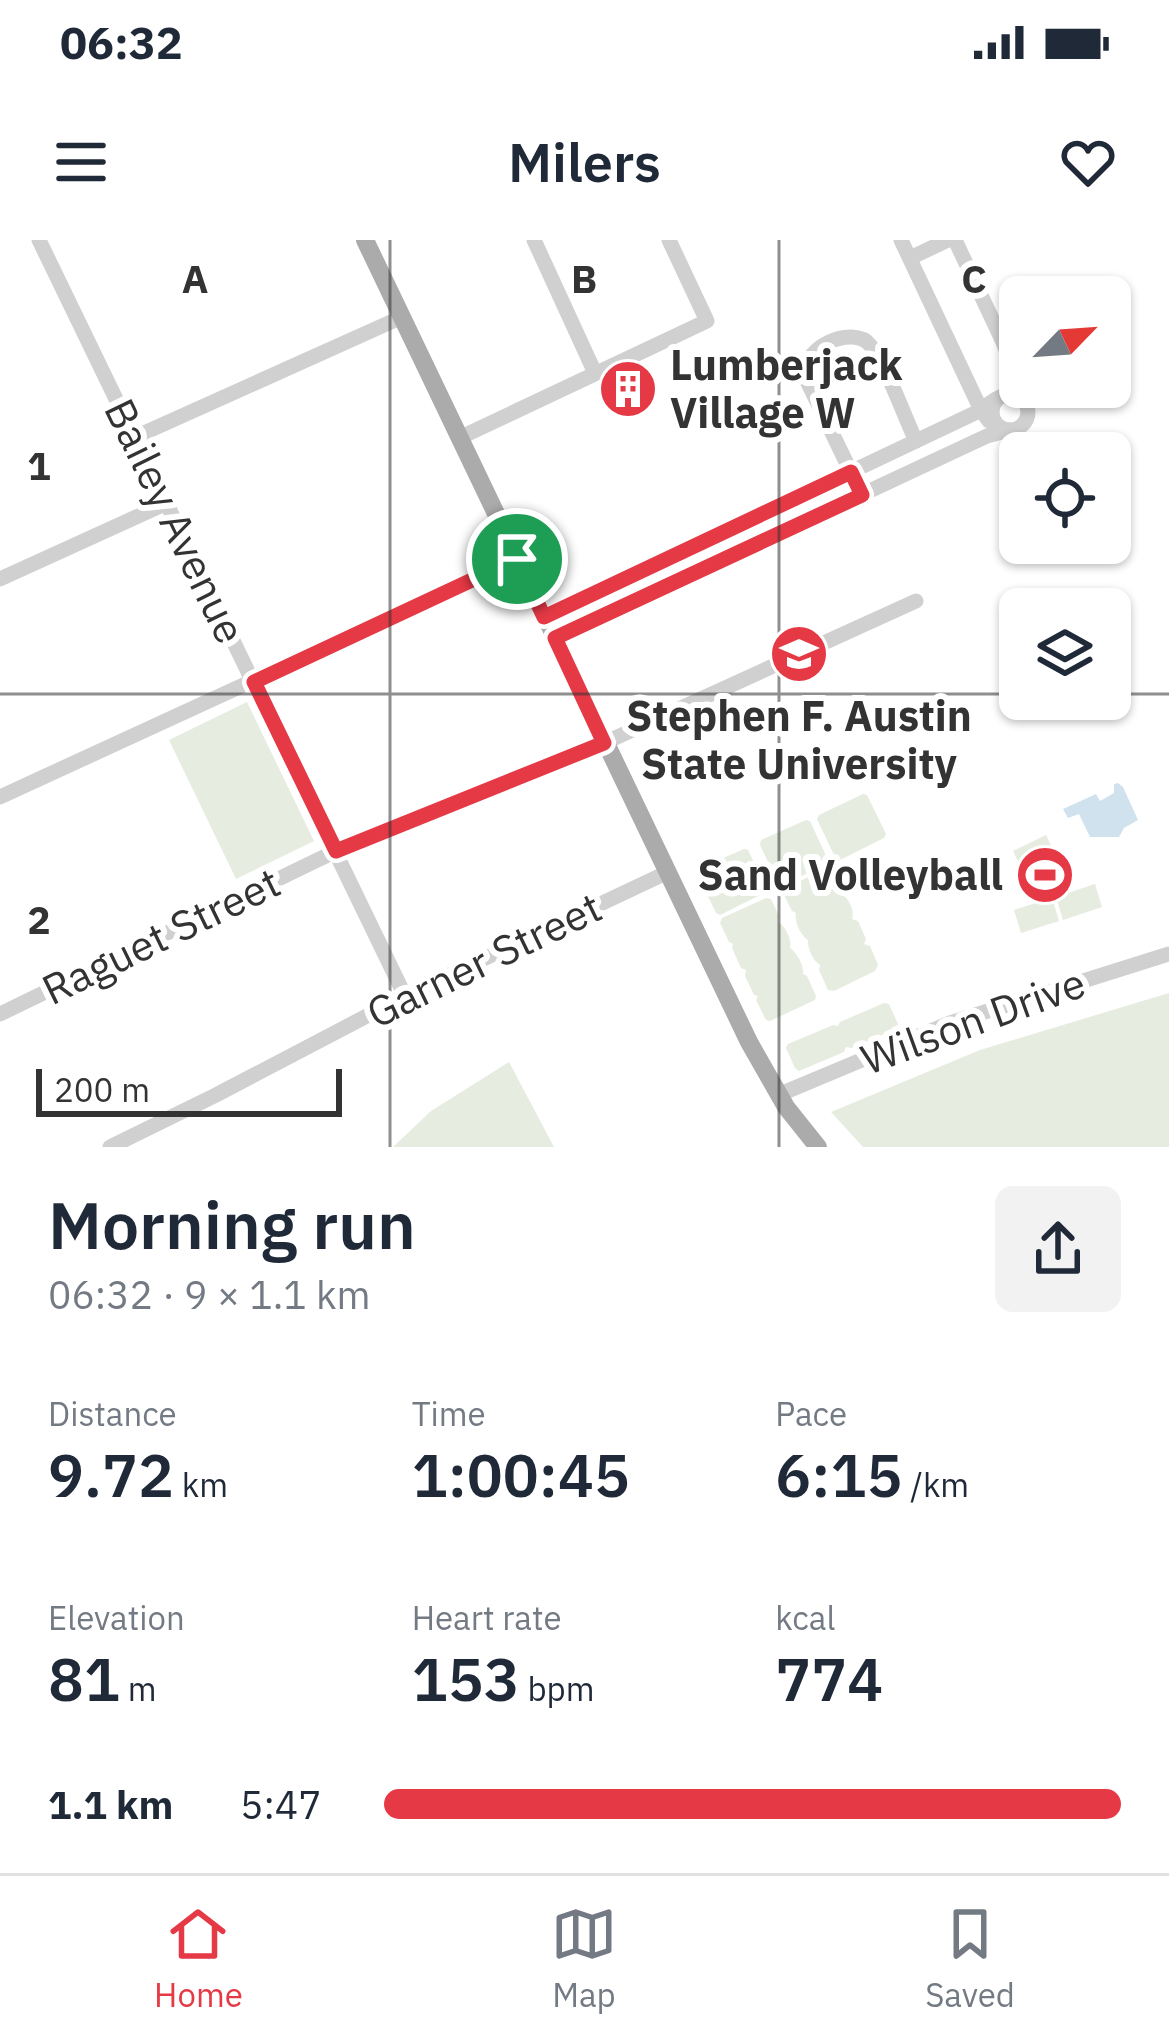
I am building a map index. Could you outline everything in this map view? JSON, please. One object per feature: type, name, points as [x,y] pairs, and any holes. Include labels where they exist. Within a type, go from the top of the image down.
[{"type":"main road","points":[[364,240],[750,1045],[778,1095],[818,1147]]},
{"type":"street","name":"Bailey Avenue","points":[[39,240],[405,996]]},
{"type":"street","points":[[534,240],[595,374]]},
{"type":"street","points":[[459,438],[706,321],[669,240]]},
{"type":"street","points":[[902,240],[981,410],[988,421],[1004,429]]},
{"type":"street","points":[[910,258],[952,240],[999,333]]},
{"type":"street","points":[[135,437],[402,317]]},
{"type":"street","points":[[862,495],[804,373],[808,356],[850,335],[868,342],[916,440]]},
{"type":"street","points":[[544,617],[999,398]]},
{"type":"street","points":[[996,399],[991,410],[1004,429]]},
{"type":"street","points":[[555,638],[987,436],[1025,423],[1027,408]]},
{"type":"street","points":[[0,579],[167,503]]},
{"type":"street","points":[[0,797],[517,559]]},
{"type":"street","name":"Raguet Street","points":[[0,1014],[336,851],[604,743],[916,601]]},
{"type":"street","name":"Garner Street","points":[[110,1147],[405,996],[666,873]]},
{"type":"street","name":"Wilson Drive","points":[[778,1095],[950,1023],[1169,954]]},
{"type":"shaded area","points":[[247,702],[314,841],[236,879],[169,740]]},
{"type":"shaded area","points":[[863,794],[886,834],[840,860],[817,819]]},
{"type":"shaded area","points":[[806,820],[827,864],[782,885],[761,840]]},
{"type":"shaded area","points":[[1046,835],[1066,877],[1033,893],[1013,851]]},
{"type":"shaded area","points":[[744,849],[766,888],[720,915],[698,869]]},
{"type":"shaded area","points":[[828,868],[878,965],[875,971],[834,991],[828,990],[783,893]]},
{"type":"shaded area","points":[[1095,884],[1102,907],[1063,920],[1056,897]]},
{"type":"shaded area","points":[[1052,898],[1059,921],[1021,933],[1014,910]]},
{"type":"shaded area","points":[[771,899],[816,996],[770,1021],[720,923]]},
{"type":"shaded area","points":[[1169,993],[1169,1147],[863,1147],[831,1112],[980,1050]]},
{"type":"shaded area","points":[[889,1004],[896,1029],[799,1071],[795,1068],[788,1044]]},
{"type":"shaded area","points":[[509,1062],[554,1147],[393,1147],[431,1111]]},
{"type":"water","points":[[1118,783],[1138,820],[1119,837],[1090,837],[1079,814],[1068,818],[1063,809],[1096,794],[1100,801],[1114,793]]},
{"type":"place","name":"Lumberjack Village W","points":[[628,389]]},
{"type":"place","name":"Stephen F. Austin State University","points":[[799,654]]},
{"type":"place","name":"Sand Volleyball","points":[[1045,875]]},
{"type":"route","points":[[851,472],[862,495],[555,638],[604,743],[336,851],[254,682],[517,559],[544,617],[851,472]]}]
